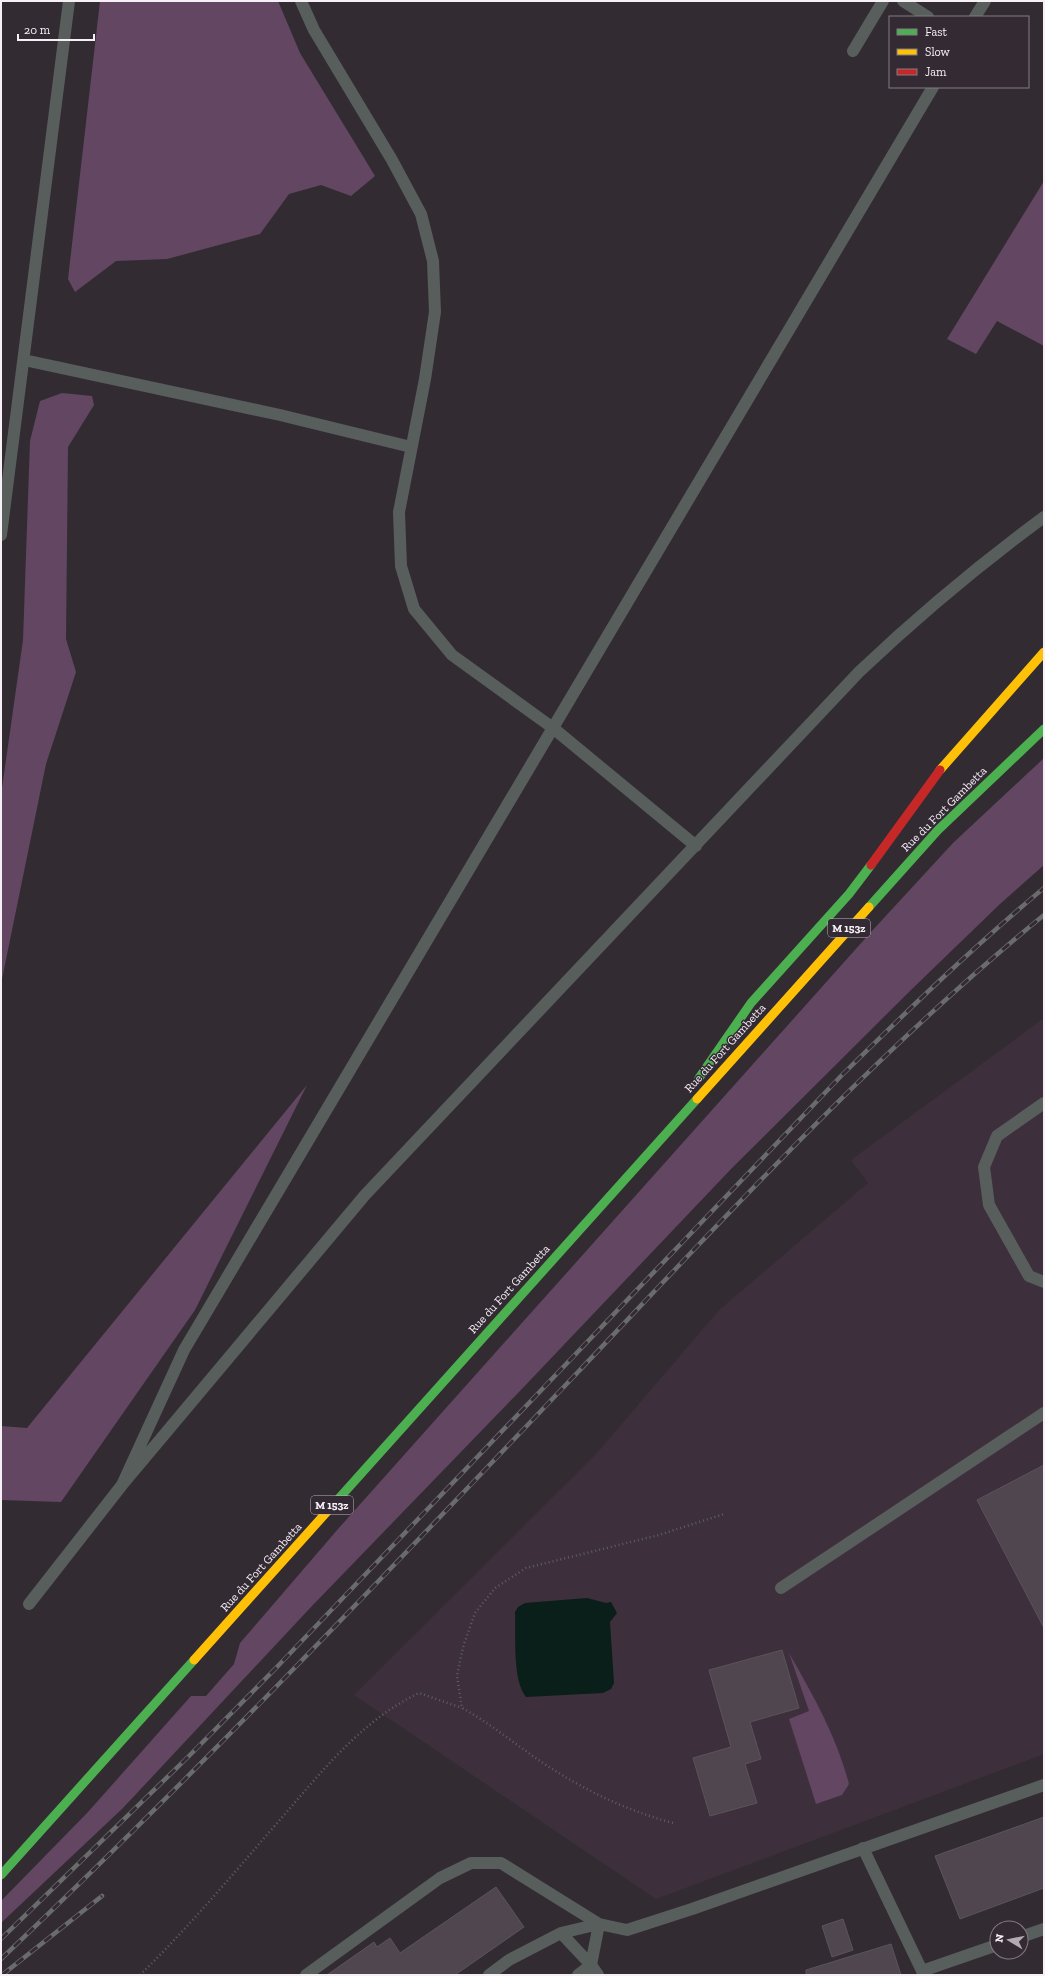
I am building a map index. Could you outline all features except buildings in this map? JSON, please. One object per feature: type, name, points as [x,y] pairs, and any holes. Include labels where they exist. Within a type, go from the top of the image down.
[{"type":"main road","points":[[663,1135],[751,1003],[849,894],[943,766],[1044,652]]},
{"type":"main road","name":"Rue du Fort Gambetta","points":[[1,1875],[938,830],[1044,729]]},
{"type":"lane","points":[[1,535],[69,1]]},
{"type":"lane","points":[[301,1],[314,30],[392,160],[421,214],[433,260],[435,312],[425,379],[399,512],[401,566],[414,609],[452,656],[552,728],[696,846]]},
{"type":"lane","points":[[853,51],[883,1]]},
{"type":"lane","points":[[903,1],[926,16]]},
{"type":"lane","points":[[976,16],[985,1]]},
{"type":"lane","points":[[122,1485],[184,1350],[932,88]]},
{"type":"lane","points":[[24,360],[280,415],[411,447]]},
{"type":"lane","points":[[29,1604],[122,1485],[365,1194],[696,846],[859,672],[911,623],[996,552],[1044,517]]},
{"type":"lane","points":[[1044,1103],[996,1136],[984,1167],[989,1205],[1029,1276],[1044,1282]]},
{"type":"lane","points":[[781,1588],[1044,1413]]},
{"type":"lane","points":[[306,1975],[440,1878],[471,1863],[500,1863],[599,1924],[627,1930],[654,1922],[1044,1785]]},
{"type":"lane","points":[[863,1848],[923,1973],[989,1948]]},
{"type":"lane","points":[[488,1975],[509,1960],[561,1933],[599,1924]]},
{"type":"lane","points":[[595,1970],[599,1924]]},
{"type":"lane","points":[[1029,1935],[1044,1930]]},
{"type":"lane","points":[[561,1933],[595,1970]]},
{"type":"lane","points":[[578,1975],[595,1970]]},
{"type":"path","points":[[462,1708],[456,1676],[463,1647],[475,1613],[495,1588],[526,1568],[659,1535],[724,1514]]},
{"type":"path","points":[[140,1975],[178,1937],[340,1751],[396,1704],[419,1693],[462,1708],[544,1764],[601,1798],[673,1823]]},
{"type":"shaded area","points":[[100,1],[278,1],[300,53],[375,176],[351,196],[321,185],[289,194],[260,234],[167,259],[116,261],[75,292],[68,279]]},
{"type":"shaded area","points":[[1044,181],[1044,346],[997,321],[976,354],[947,339]]},
{"type":"shaded area","points":[[62,393],[92,396],[94,405],[68,447],[66,639],[76,672],[46,764],[1,984],[1,795],[23,640],[30,441],[40,401]]},
{"type":"shaded area","points":[[1044,758],[1044,865],[1000,904],[912,989],[732,1168],[519,1392],[311,1607],[123,1808],[1,1923],[1,1901],[88,1812],[191,1696],[206,1696],[234,1664],[240,1643],[338,1529],[871,932],[953,843]]},
{"type":"shaded area","points":[[1044,1018],[1044,1754],[656,1899],[354,1695],[597,1453],[719,1310],[868,1183],[851,1160]]},
{"type":"shaded area","points":[[307,1085],[195,1310],[61,1502],[1,1500],[1,1426],[27,1428]]},
{"type":"shaded area","points":[[587,1598],[606,1603],[611,1602],[617,1613],[610,1622],[614,1683],[611,1689],[603,1693],[526,1697],[519,1680],[517,1668],[515,1612],[518,1607],[525,1603]]},
{"type":"shaded area","points":[[789,1653],[824,1717],[838,1750],[849,1784],[842,1795],[816,1804],[789,1719],[809,1711]]},
{"type":"railway","points":[[1,1939],[190,1755],[276,1668],[841,1076],[966,956],[1044,888]]},
{"type":"railway","points":[[1,1959],[149,1816],[221,1743],[436,1521],[804,1136],[921,1022],[1044,915]]},
{"type":"railway","points":[[2,1975],[102,1896]]},
{"type":"traffic: fast","points":[[869,907],[938,830],[1044,729]]},
{"type":"traffic: fast","points":[[699,1078],[751,1003],[849,894],[871,865]]},
{"type":"traffic: fast","points":[[333,1505],[697,1099]]},
{"type":"traffic: fast","points":[[1,1875],[194,1660]]},
{"type":"traffic: slow","points":[[940,770],[1044,652]]},
{"type":"traffic: slow","points":[[697,1099],[869,907]]},
{"type":"traffic: slow","points":[[194,1660],[333,1505]]},
{"type":"traffic: jam","points":[[871,865],[940,770]]}]
